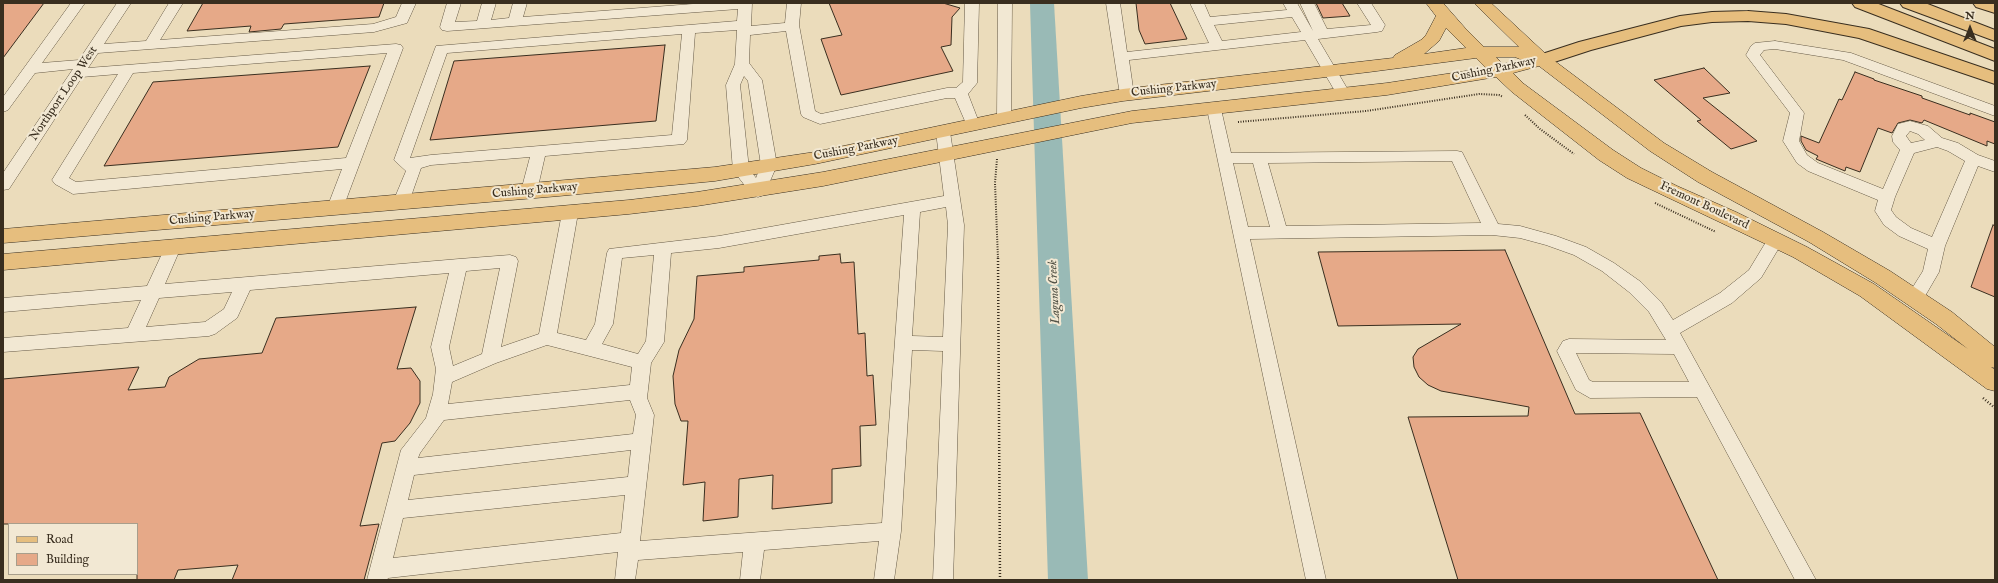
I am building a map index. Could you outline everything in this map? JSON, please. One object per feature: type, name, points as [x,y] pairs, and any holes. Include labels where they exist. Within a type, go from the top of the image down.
[{"type":"highway","points":[[1861,3],[1995,55]]},
{"type":"highway","points":[[1909,3],[1995,36]]},
{"type":"highway","points":[[1931,3],[1995,27]]},
{"type":"highway","points":[[1982,3],[1995,8]]},
{"type":"highway","points":[[1542,60],[1585,46],[1680,21],[1712,17],[1748,16],[1786,19],[1863,33],[1995,78]]},
{"type":"main road","name":"Fremont Boulevard","points":[[1482,3],[1542,60],[1619,120],[1659,148],[1705,177],[1816,237],[1916,298],[1944,318],[1995,359]]},
{"type":"main road","name":"Fremont Boulevard","points":[[1439,9],[1479,52],[1499,70],[1567,127],[1606,155],[1634,173],[1670,191],[1726,226],[1775,241],[1800,252],[1867,290],[1995,382]]},
{"type":"main road","points":[[1369,68],[1403,58],[1417,51],[1433,37],[1439,9]]},
{"type":"main road","name":"Cushing Parkway","points":[[3,236],[632,182],[741,170],[822,156],[943,132],[1081,102],[1127,95],[1369,68],[1479,52],[1516,52],[1542,60]]},
{"type":"main road","name":"Cushing Parkway","points":[[3,262],[655,205],[758,191],[947,155],[1132,117],[1344,95],[1499,70],[1542,60]]},
{"type":"main road","points":[[1726,226],[1757,223],[1787,237],[1816,237]]},
{"type":"main road","points":[[1836,273],[1851,274],[1897,297],[1916,298]]},
{"type":"street","points":[[3,107],[78,3]]},
{"type":"street","name":"Northport Loop West","points":[[3,184],[124,3]]},
{"type":"street","points":[[150,45],[176,3]]},
{"type":"street","points":[[93,49],[374,28],[402,20],[408,3]]},
{"type":"street","points":[[454,3],[447,27],[698,5],[745,4],[742,64],[733,85],[741,170],[758,191],[769,165],[755,80],[742,64]]},
{"type":"street","points":[[483,24],[489,3]]},
{"type":"street","points":[[515,22],[520,3]]},
{"type":"street","points":[[794,3],[792,25],[808,114],[820,119],[947,93],[960,93],[970,83],[972,3]]},
{"type":"street","points":[[1005,3],[1009,117]]},
{"type":"street","points":[[1113,3],[1127,95]]},
{"type":"street","points":[[1197,3],[1217,46]]},
{"type":"street","points":[[1306,3],[1316,35],[1331,72],[1344,95]]},
{"type":"street","points":[[1121,57],[1377,28],[1378,25],[1364,3]]},
{"type":"street","points":[[1206,22],[1293,8],[1316,35]]},
{"type":"street","points":[[401,202],[414,169],[402,160],[441,49],[689,29],[777,29],[792,25]]},
{"type":"street","points":[[409,165],[431,160],[679,140],[689,29]]},
{"type":"street","points":[[1887,197],[1814,167],[1802,159],[1791,140],[1797,113],[1753,55],[1756,49],[1760,46],[1775,45],[1846,56],[1995,111]]},
{"type":"street","points":[[30,69],[128,69],[396,48],[335,208]]},
{"type":"street","points":[[128,69],[60,180],[73,188],[352,163]]},
{"type":"street","points":[[3,88],[18,87]]},
{"type":"street","points":[[960,93],[973,125]]},
{"type":"street","points":[[1214,109],[1316,580]]},
{"type":"street","points":[[1908,149],[1901,142],[1899,136],[1903,128],[1910,126],[1922,130],[1937,142],[1953,147],[1973,159],[1995,167]]},
{"type":"street","points":[[943,132],[956,225],[943,580]]},
{"type":"street","points":[[1908,149],[1937,142]]},
{"type":"street","points":[[1908,149],[1887,197],[1883,211],[1890,221],[1905,232],[1937,246]]},
{"type":"street","points":[[529,191],[539,151]]},
{"type":"street","points":[[1224,158],[1457,156],[1492,228]]},
{"type":"street","points":[[3,158],[21,157]]},
{"type":"street","points":[[1259,157],[1280,232]]},
{"type":"street","points":[[1916,298],[1931,272],[1937,246],[1973,159]]},
{"type":"street","points":[[592,348],[604,324],[615,253],[719,242],[953,200]]},
{"type":"street","points":[[884,580],[891,531],[912,207]]},
{"type":"street","points":[[547,338],[570,213]]},
{"type":"street","points":[[1241,233],[1492,228],[1520,232],[1550,240],[1580,251],[1608,266],[1635,287],[1655,307],[1670,330],[1806,580]]},
{"type":"street","points":[[1670,330],[1726,298],[1755,274],[1775,241]]},
{"type":"street","points":[[134,334],[173,247]]},
{"type":"street","points":[[626,580],[645,415],[638,398],[638,392],[642,362],[655,342],[664,248]]},
{"type":"street","points":[[3,305],[510,260],[490,358]]},
{"type":"street","points":[[459,265],[440,347],[444,369],[442,394],[434,421],[411,450],[378,575],[630,546],[755,541],[891,531]]},
{"type":"street","points":[[3,345],[209,329],[231,313],[244,284]]},
{"type":"street","points":[[444,378],[490,358],[547,338],[592,348],[642,362]]},
{"type":"street","points":[[903,343],[952,344]]},
{"type":"street","points":[[1680,347],[1569,346],[1566,351],[1582,385],[1590,390],[1703,389]]},
{"type":"street","points":[[436,413],[638,392]]},
{"type":"street","points":[[406,468],[642,441]]},
{"type":"street","points":[[395,510],[637,485]]},
{"type":"street","points":[[750,580],[755,541]]},
{"type":"path","points":[[1500,95],[1505,98]]},
{"type":"path","points":[[1524,115],[1540,129],[1578,157]]},
{"type":"path","points":[[1000,580],[999,293],[995,183],[1006,142]]},
{"type":"path","points":[[1650,200],[1726,226]]},
{"type":"path","points":[[1977,393],[1995,408]]},
{"type":"building","points":[[3,3],[44,3],[3,58]]},
{"type":"building","points":[[203,3],[384,3],[379,17],[284,24],[281,29],[249,32],[251,26],[187,31]]},
{"type":"building","points":[[829,3],[943,3],[960,8],[952,17],[951,45],[941,47],[953,71],[841,95],[821,39],[842,35]]},
{"type":"building","points":[[1136,3],[1170,3],[1187,39],[1145,44],[1139,30]]},
{"type":"building","points":[[1316,3],[1342,3],[1350,16],[1323,18]]},
{"type":"building","points":[[665,45],[656,121],[430,140],[454,61]]},
{"type":"building","points":[[370,66],[338,147],[104,166],[153,82]]},
{"type":"building","points":[[1704,68],[1730,93],[1703,98],[1757,141],[1731,149],[1697,121],[1701,120],[1654,80]]},
{"type":"building","points":[[1855,72],[1922,96],[1922,98],[1995,122],[1995,144],[1987,141],[1987,146],[1924,120],[1922,123],[1910,120],[1898,123],[1892,133],[1878,128],[1860,172],[1846,167],[1845,171],[1816,159],[1818,156],[1806,150],[1801,141],[1801,136],[1819,143],[1839,99],[1842,100]]},
{"type":"building","points":[[1993,225],[1995,226],[1995,297],[1971,287]]},
{"type":"building","points":[[1505,250],[1575,414],[1640,413],[1718,580],[1458,580],[1408,417],[1528,416],[1529,407],[1441,391],[1428,385],[1419,377],[1414,367],[1413,357],[1418,349],[1461,324],[1338,326],[1318,252]]},
{"type":"building","points":[[840,254],[841,263],[854,262],[858,334],[865,333],[867,376],[873,375],[876,425],[860,426],[861,466],[832,469],[832,503],[772,509],[773,475],[739,479],[738,517],[703,521],[705,482],[683,485],[688,421],[681,421],[675,404],[673,376],[679,350],[694,319],[697,276],[744,272],[744,267],[819,260],[819,256]]},
{"type":"building","points":[[416,307],[397,369],[411,368],[420,381],[420,403],[410,423],[395,441],[382,443],[360,526],[379,524],[364,580],[232,580],[238,565],[178,570],[174,580],[137,580],[138,523],[3,524],[3,379],[139,367],[128,390],[165,387],[169,377],[199,359],[262,353],[276,318]]},
{"type":"waterway","name":"Laguna Creek","points":[[1042,3],[1068,580]]}]
